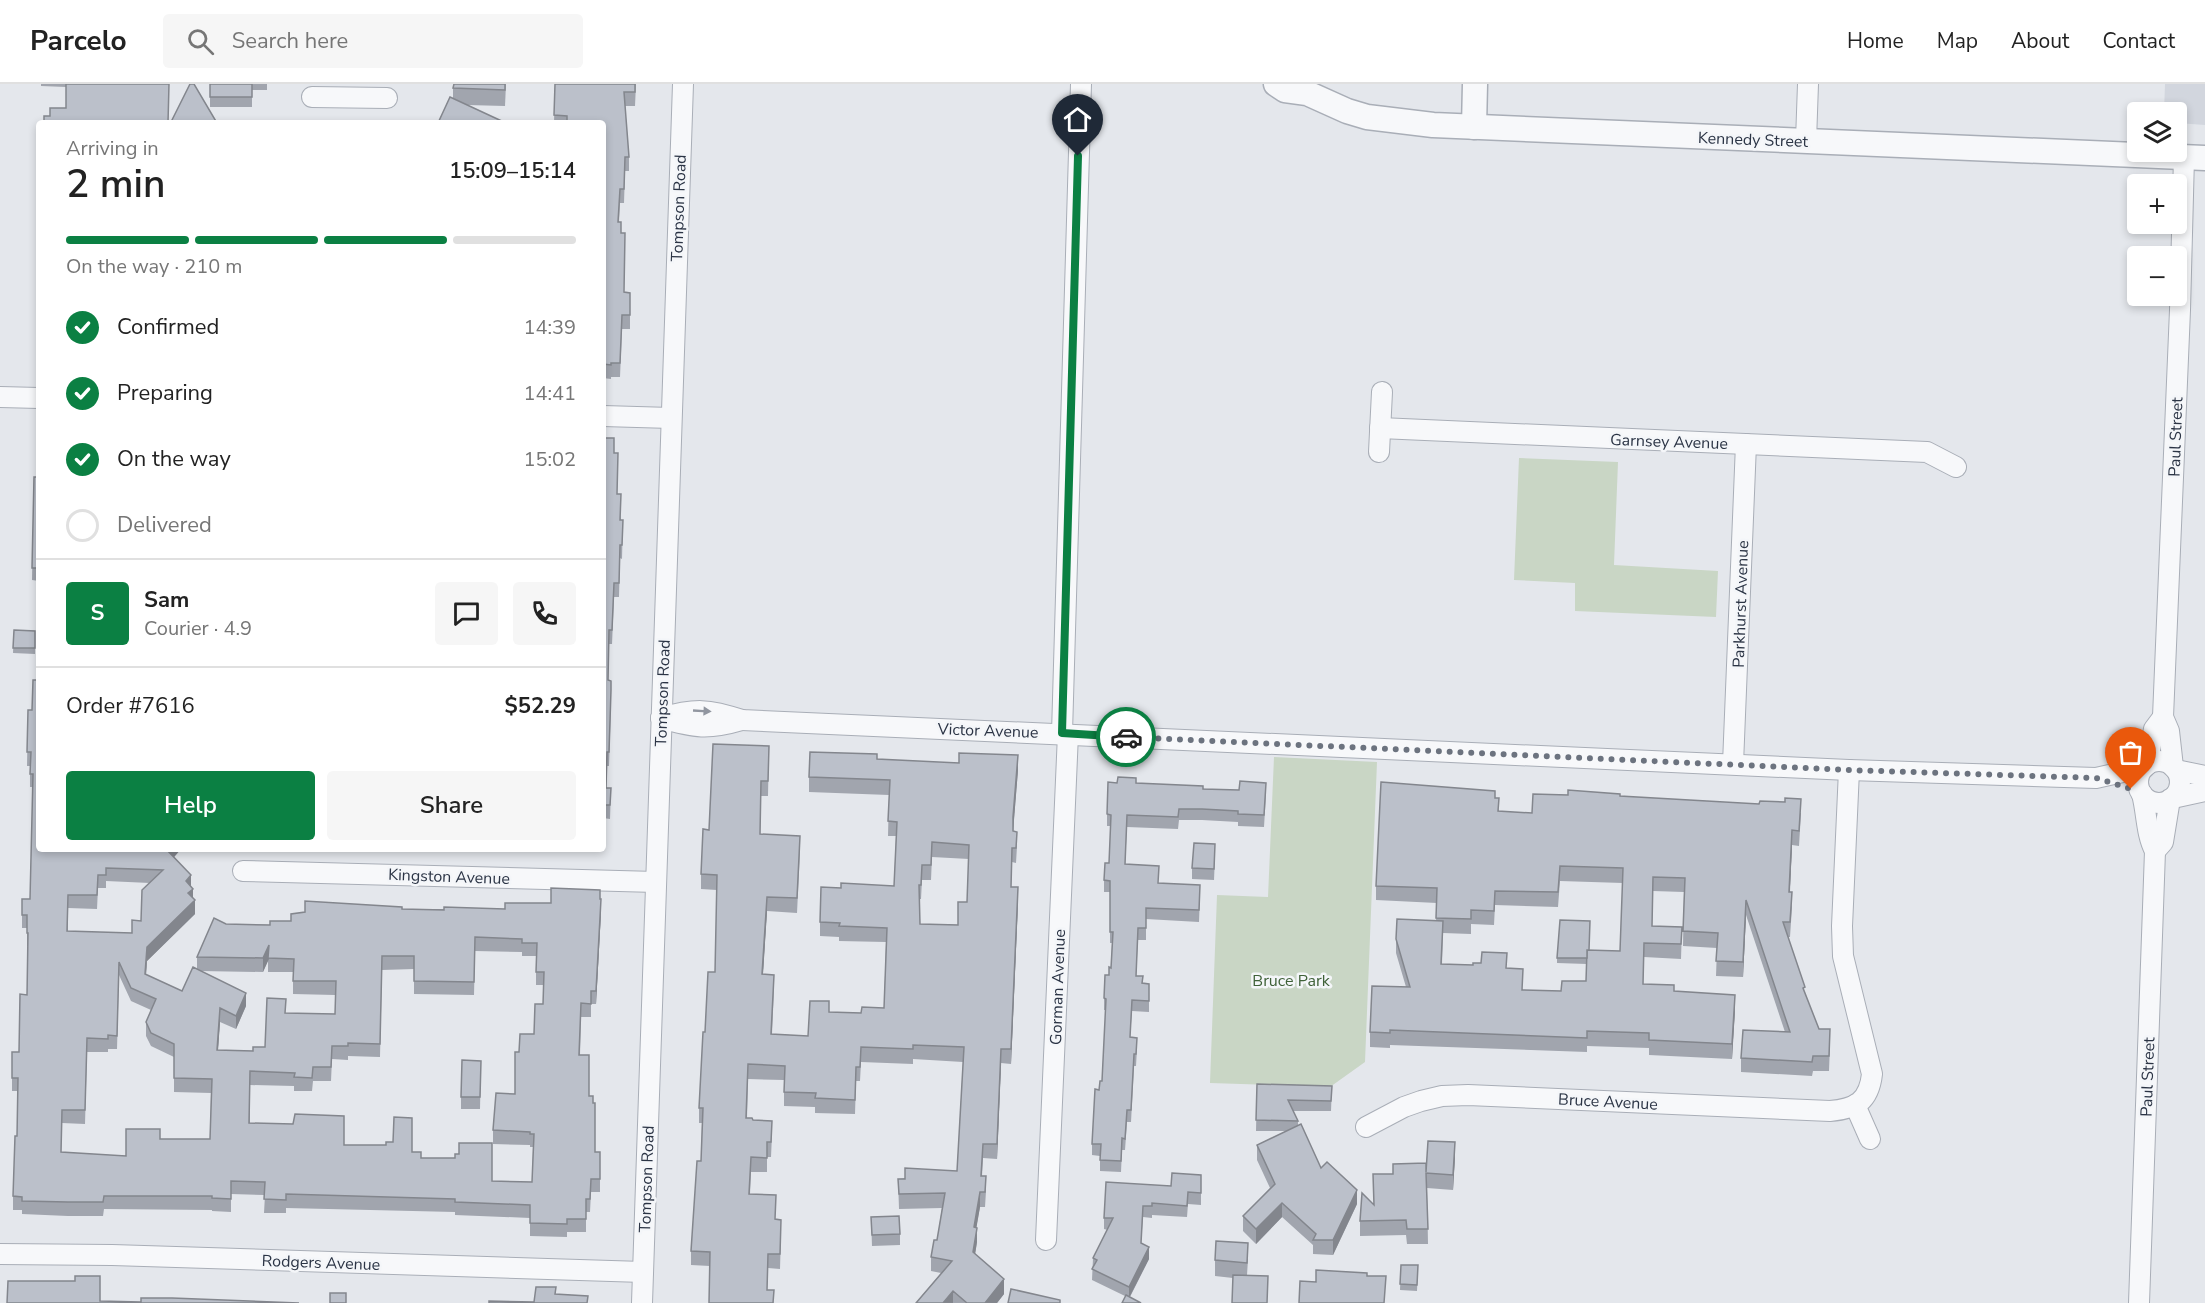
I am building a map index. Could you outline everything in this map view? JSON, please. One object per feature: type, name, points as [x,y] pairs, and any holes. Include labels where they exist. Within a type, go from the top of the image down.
[{"type":"street","name":"Tompson Road","points":[[642,1303],[682,84]]},
{"type":"street","name":"Gorman Avenue","points":[[1046,1240],[1065,734],[1081,84]]},
{"type":"street","name":"Kennedy Street","points":[[1276,84],[1285,90],[1303,88],[1347,111],[1401,123],[2194,157]]},
{"type":"street","points":[[1474,127],[1475,84]]},
{"type":"street","points":[[1806,141],[1808,84]]},
{"type":"street","points":[[312,97],[379,93]]},
{"type":"street","name":"Paul Street","points":[[2174,769],[2169,731],[2163,717],[2180,309],[2194,157]]},
{"type":"street","points":[[1378,452],[1382,392]]},
{"type":"street","points":[[0,397],[36,398]]},
{"type":"street","points":[[606,416],[671,418]]},
{"type":"street","name":"Garnsey Avenue","points":[[1380,428],[1927,453],[1956,467]]},
{"type":"street","name":"Parkhurst Avenue","points":[[1733,764],[1746,444]]},
{"type":"street","name":"Paul Street","points":[[2146,766],[2154,729],[2163,717]]},
{"type":"street","name":"Victor Avenue","points":[[661,718],[688,726],[717,727],[742,720],[1848,770],[2096,778],[2146,766]]},
{"type":"street","points":[[2205,776],[2174,769],[2161,761],[2146,766],[2138,781],[2141,793],[2152,802],[2164,802],[2205,791]]},
{"type":"street","points":[[2172,798],[2180,781],[2174,769]]},
{"type":"street","points":[[1848,770],[1842,926],[1843,956],[1872,1074],[1871,1086],[1865,1097],[1855,1106],[1870,1139]]},
{"type":"street","name":"Victor Avenue","points":[[2096,778],[2141,793]]},
{"type":"street","name":"Paul Street","points":[[2139,1303],[2155,851],[2149,840],[2146,810],[2141,793]]},
{"type":"street","name":"Paul Street","points":[[2155,851],[2163,842],[2172,798]]},
{"type":"street","name":"Kingston Avenue","points":[[243,871],[656,882]]},
{"type":"street","name":"Bruce Avenue","points":[[1366,1127],[1404,1107],[1442,1096],[1511,1096],[1830,1111],[1855,1106]]},
{"type":"street","name":"Rodgers Avenue","points":[[0,1254],[643,1272]]},
{"type":"shaded area","points":[[2165,84],[2205,84],[2205,125],[2187,124],[2187,102],[2164,102]]},
{"type":"green space","points":[[1519,458],[1618,462],[1614,565],[1718,571],[1716,617],[1575,611],[1575,583],[1514,580]]},
{"type":"green space","name":"Bruce Park","points":[[1274,757],[1377,762],[1365,1062],[1330,1087],[1210,1083],[1217,895],[1268,897]]},
{"type":"building","points":[[66,84],[169,84],[168,120],[44,120],[44,116],[50,116],[50,108],[66,108]]},
{"type":"building","points":[[190,84],[194,84],[215,120],[172,120]]},
{"type":"building","points":[[210,84],[252,84],[252,97],[210,97]]},
{"type":"building","points":[[454,84],[505,84],[505,90],[453,88]]},
{"type":"building","points":[[555,84],[635,84],[635,92],[624,92],[629,157],[625,157],[624,189],[620,189],[618,222],[621,222],[621,233],[625,233],[624,292],[630,293],[630,315],[622,315],[620,363],[606,364],[606,120],[567,120],[567,116],[554,115]]},
{"type":"building","points":[[450,97],[500,120],[439,120]]},
{"type":"building","points":[[606,438],[614,438],[614,453],[618,453],[617,494],[621,494],[620,520],[623,520],[619,583],[614,583],[612,630],[609,630],[608,680],[611,681],[611,690],[609,752],[607,752],[606,788]]},
{"type":"building","points":[[34,477],[36,477],[36,568],[32,568]]},
{"type":"building","points":[[14,630],[35,631],[35,648],[13,648]]},
{"type":"building","points":[[33,680],[36,680],[36,852],[169,852],[191,875],[186,881],[193,889],[188,893],[195,900],[147,947],[145,974],[182,991],[193,967],[246,993],[236,1016],[220,1008],[217,1050],[253,1051],[253,1047],[265,1047],[267,998],[286,999],[285,1013],[335,1014],[336,981],[293,981],[294,959],[268,958],[269,945],[263,958],[197,957],[214,918],[226,924],[270,925],[270,921],[291,921],[291,914],[305,912],[305,901],[402,907],[402,909],[444,910],[444,907],[505,909],[505,903],[551,903],[551,888],[600,890],[596,991],[591,991],[591,1004],[581,1003],[579,1055],[589,1055],[589,1096],[593,1096],[593,1103],[595,1103],[595,1152],[600,1152],[600,1179],[591,1179],[590,1199],[586,1199],[586,1219],[567,1219],[567,1224],[530,1223],[530,1205],[455,1202],[455,1199],[286,1194],[286,1200],[264,1199],[265,1182],[231,1181],[231,1199],[212,1198],[212,1196],[104,1196],[103,1202],[68,1202],[22,1201],[22,1197],[13,1196],[18,1078],[12,1078],[12,1052],[19,1052],[20,994],[27,995],[28,933],[27,915],[22,915],[22,899],[30,899],[33,774],[30,774],[31,752],[27,752],[28,710],[32,710]],"holes":[[[106,868],[163,870],[142,890],[141,921],[132,920],[132,933],[67,931],[68,895],[97,895],[98,875],[106,875]],[[475,937],[522,939],[522,943],[537,943],[536,972],[544,972],[543,1004],[535,1004],[534,1034],[520,1034],[519,1052],[515,1052],[515,1094],[496,1093],[493,1130],[534,1134],[532,1182],[492,1181],[492,1143],[459,1143],[459,1154],[455,1154],[455,1158],[421,1158],[421,1152],[412,1152],[412,1118],[394,1117],[393,1142],[386,1142],[386,1145],[344,1145],[344,1116],[295,1114],[293,1124],[249,1123],[250,1071],[295,1073],[294,1077],[312,1078],[313,1067],[331,1067],[332,1046],[348,1046],[348,1043],[380,1044],[382,956],[414,956],[414,981],[474,982]],[[119,962],[131,988],[156,999],[146,1022],[151,1033],[174,1044],[174,1078],[212,1079],[210,1139],[160,1139],[160,1129],[126,1129],[126,1156],[61,1152],[62,1110],[85,1110],[87,1038],[108,1039],[108,1035],[117,1036]]]},
{"type":"building","points":[[713,744],[769,746],[768,781],[761,781],[760,834],[800,836],[797,898],[767,897],[762,974],[774,975],[771,1034],[808,1036],[810,1001],[829,1001],[829,1012],[861,1013],[862,1007],[884,1008],[887,928],[839,926],[840,923],[820,922],[821,887],[841,888],[841,883],[894,886],[897,822],[888,821],[890,780],[809,777],[810,752],[877,754],[877,759],[959,763],[959,753],[1018,755],[1013,817],[1013,831],[1017,832],[1016,848],[1012,848],[1011,887],[1018,887],[1011,1049],[1001,1049],[997,1144],[983,1144],[981,1176],[986,1176],[985,1192],[980,1192],[974,1227],[977,1228],[973,1252],[1004,1279],[985,1303],[967,1303],[953,1291],[943,1303],[916,1303],[952,1261],[931,1257],[934,1240],[937,1240],[945,1193],[899,1194],[898,1179],[905,1179],[905,1168],[957,1171],[964,1047],[913,1045],[913,1049],[861,1047],[860,1067],[856,1067],[855,1100],[815,1098],[816,1093],[784,1092],[785,1066],[748,1064],[746,1118],[772,1121],[771,1142],[767,1142],[767,1158],[751,1157],[749,1194],[776,1195],[775,1219],[781,1220],[780,1254],[768,1254],[767,1290],[774,1290],[773,1303],[709,1303],[710,1252],[691,1251],[697,1161],[701,1161],[703,1108],[699,1108],[708,972],[715,972],[717,875],[701,874],[703,829],[709,830]],"holes":[[[932,842],[969,845],[967,902],[958,902],[958,925],[920,924],[919,885],[921,885],[922,865],[931,865]]]},
{"type":"building","points":[[1118,777],[1136,778],[1136,783],[1203,786],[1203,789],[1239,790],[1240,781],[1266,783],[1264,815],[1238,814],[1238,811],[1179,809],[1178,817],[1127,815],[1125,864],[1159,866],[1158,883],[1200,885],[1199,910],[1146,908],[1146,928],[1138,928],[1136,976],[1143,976],[1142,983],[1149,984],[1149,1001],[1132,1000],[1130,1037],[1137,1038],[1136,1054],[1134,1054],[1131,1110],[1127,1110],[1121,1161],[1100,1160],[1101,1144],[1092,1144],[1095,1089],[1099,1090],[1100,1081],[1102,1081],[1105,975],[1109,975],[1109,967],[1111,968],[1113,932],[1110,932],[1110,881],[1104,880],[1105,863],[1109,863],[1111,815],[1107,814],[1108,782],[1117,783]]},
{"type":"building","points":[[1381,782],[1495,791],[1495,798],[1499,798],[1498,811],[1532,813],[1533,794],[1568,795],[1568,790],[1620,794],[1620,796],[1759,804],[1760,801],[1785,802],[1785,798],[1801,799],[1799,831],[1792,830],[1790,922],[1783,922],[1805,987],[1803,988],[1819,1029],[1830,1029],[1829,1056],[1813,1056],[1812,1062],[1741,1058],[1743,1030],[1790,1032],[1746,900],[1743,962],[1716,961],[1718,933],[1683,931],[1685,878],[1653,877],[1652,926],[1682,927],[1681,944],[1644,943],[1643,984],[1674,985],[1674,991],[1735,995],[1732,1044],[1649,1040],[1649,1033],[1587,1031],[1587,1038],[1390,1030],[1390,1033],[1370,1032],[1372,986],[1410,987],[1396,939],[1397,919],[1443,921],[1441,964],[1473,965],[1473,963],[1481,963],[1482,952],[1507,953],[1506,968],[1523,969],[1522,990],[1561,991],[1562,981],[1586,981],[1587,950],[1620,951],[1623,868],[1560,866],[1558,892],[1495,891],[1494,911],[1471,910],[1471,919],[1436,918],[1437,888],[1376,886]]},
{"type":"building","points":[[606,788],[611,788],[610,805],[606,805]]},
{"type":"building","points":[[1194,843],[1215,844],[1214,869],[1192,868]]},
{"type":"building","points":[[1560,920],[1590,921],[1587,958],[1557,958]]},
{"type":"building","points":[[462,1060],[481,1061],[480,1097],[461,1097]]},
{"type":"building","points":[[1257,1084],[1332,1086],[1331,1101],[1288,1100],[1298,1121],[1256,1120]]},
{"type":"building","points":[[1301,1124],[1321,1168],[1327,1162],[1357,1190],[1333,1240],[1313,1240],[1316,1234],[1282,1203],[1256,1229],[1243,1216],[1275,1184],[1257,1145]]},
{"type":"building","points":[[1428,1141],[1455,1142],[1453,1175],[1426,1173],[1428,1229],[1407,1229],[1406,1220],[1360,1221],[1362,1193],[1374,1205],[1373,1174],[1393,1174],[1393,1164],[1426,1163],[1426,1172]]},
{"type":"building","points":[[1172,1173],[1201,1175],[1201,1193],[1188,1192],[1187,1206],[1152,1203],[1152,1206],[1143,1206],[1141,1243],[1149,1247],[1129,1287],[1092,1269],[1097,1260],[1093,1258],[1113,1218],[1104,1218],[1106,1182],[1171,1186]]},
{"type":"building","points":[[899,1216],[900,1234],[872,1235],[871,1217]]},
{"type":"building","points":[[1216,1241],[1248,1243],[1247,1263],[1215,1260]]},
{"type":"building","points":[[1401,1265],[1418,1265],[1417,1285],[1400,1284]]},
{"type":"building","points":[[1316,1270],[1386,1276],[1384,1303],[1299,1303],[1300,1281],[1316,1282]]},
{"type":"building","points":[[1233,1275],[1268,1276],[1267,1303],[1232,1303]]},
{"type":"building","points":[[75,1276],[100,1276],[100,1301],[141,1302],[141,1298],[172,1298],[299,1303],[7,1303],[8,1281],[75,1281]]},
{"type":"building","points":[[536,1287],[556,1287],[555,1294],[588,1296],[587,1303],[489,1303],[489,1301],[534,1302]]},
{"type":"building","points":[[1011,1289],[1060,1300],[1060,1303],[1008,1303]]},
{"type":"building","points":[[330,1293],[346,1293],[346,1303],[330,1303]]},
{"type":"building","points":[[1126,1295],[1141,1303],[1122,1303]]},
{"type":"way so far","points":[[1126,737],[1848,770],[2096,778],[2131,789]]},
{"type":"route","points":[[1078,156],[1062,733],[1126,737]]}]
